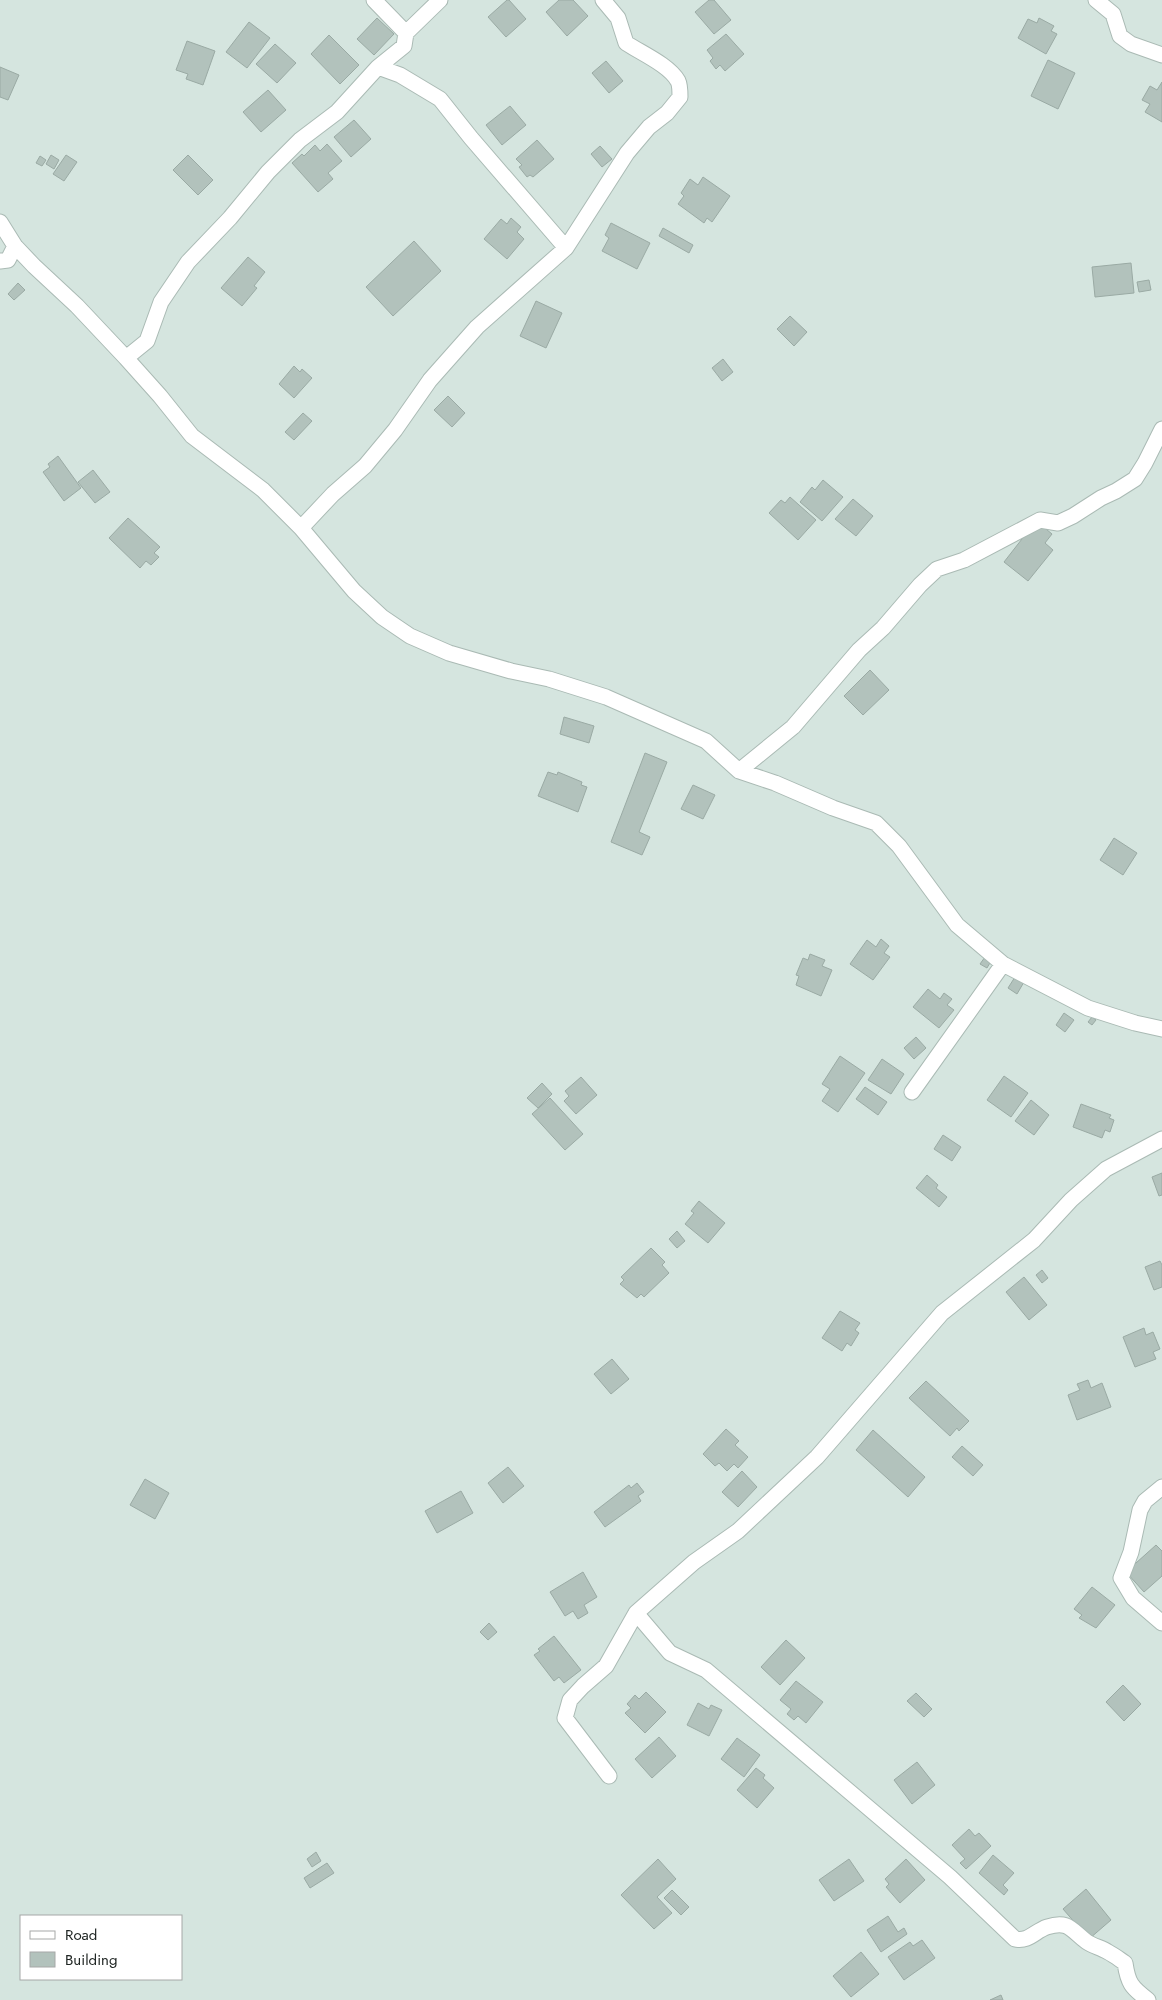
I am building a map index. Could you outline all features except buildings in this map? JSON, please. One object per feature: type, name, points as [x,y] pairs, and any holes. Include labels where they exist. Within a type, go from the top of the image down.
[{"type":"street","points":[[374,0],[405,40],[400,76]]},
{"type":"street","points":[[126,358],[146,341],[161,302],[188,262],[230,218],[268,172],[300,140],[336,112],[405,40],[440,0]]},
{"type":"street","points":[[301,528],[333,494],[366,466],[395,430],[430,380],[477,327],[566,248],[627,153],[648,127],[667,113],[680,97],[679,82],[663,65],[626,43],[618,18],[603,0]]},
{"type":"street","points":[[1096,0],[1113,14],[1120,36],[1131,44],[1162,55]]},
{"type":"street","points":[[378,67],[400,76],[440,100],[566,248]]},
{"type":"street","points":[[0,222],[15,246],[77,306],[126,358],[192,436],[263,490],[301,528],[354,591],[382,617],[410,636],[449,653],[511,671],[549,679],[606,697],[706,741],[739,771],[876,823],[899,846],[957,925],[1003,964],[1088,1008],[1162,1029]]},
{"type":"street","points":[[0,261],[8,260],[15,246]]},
{"type":"street","points":[[739,771],[793,727],[859,650],[883,628],[920,585],[937,569],[964,560],[1040,520],[1058,523],[1116,491],[1135,479],[1162,429]]},
{"type":"street","points":[[912,1092],[1003,964]]},
{"type":"street","points":[[608,1776],[565,1718],[570,1700],[606,1666],[636,1613],[694,1562],[738,1531],[817,1457],[942,1313],[1034,1240],[1071,1200],[1106,1169],[1162,1139]]},
{"type":"street","points":[[1162,1487],[1145,1501],[1140,1510],[1131,1552],[1122,1578],[1133,1598],[1162,1623]]},
{"type":"street","points":[[636,1613],[670,1653],[706,1670],[950,1877],[1015,1939],[1022,1941],[1043,1928],[1055,1924],[1061,1924],[1074,1929],[1087,1942],[1108,1952],[1124,1963],[1127,1980],[1148,2000]]}]
